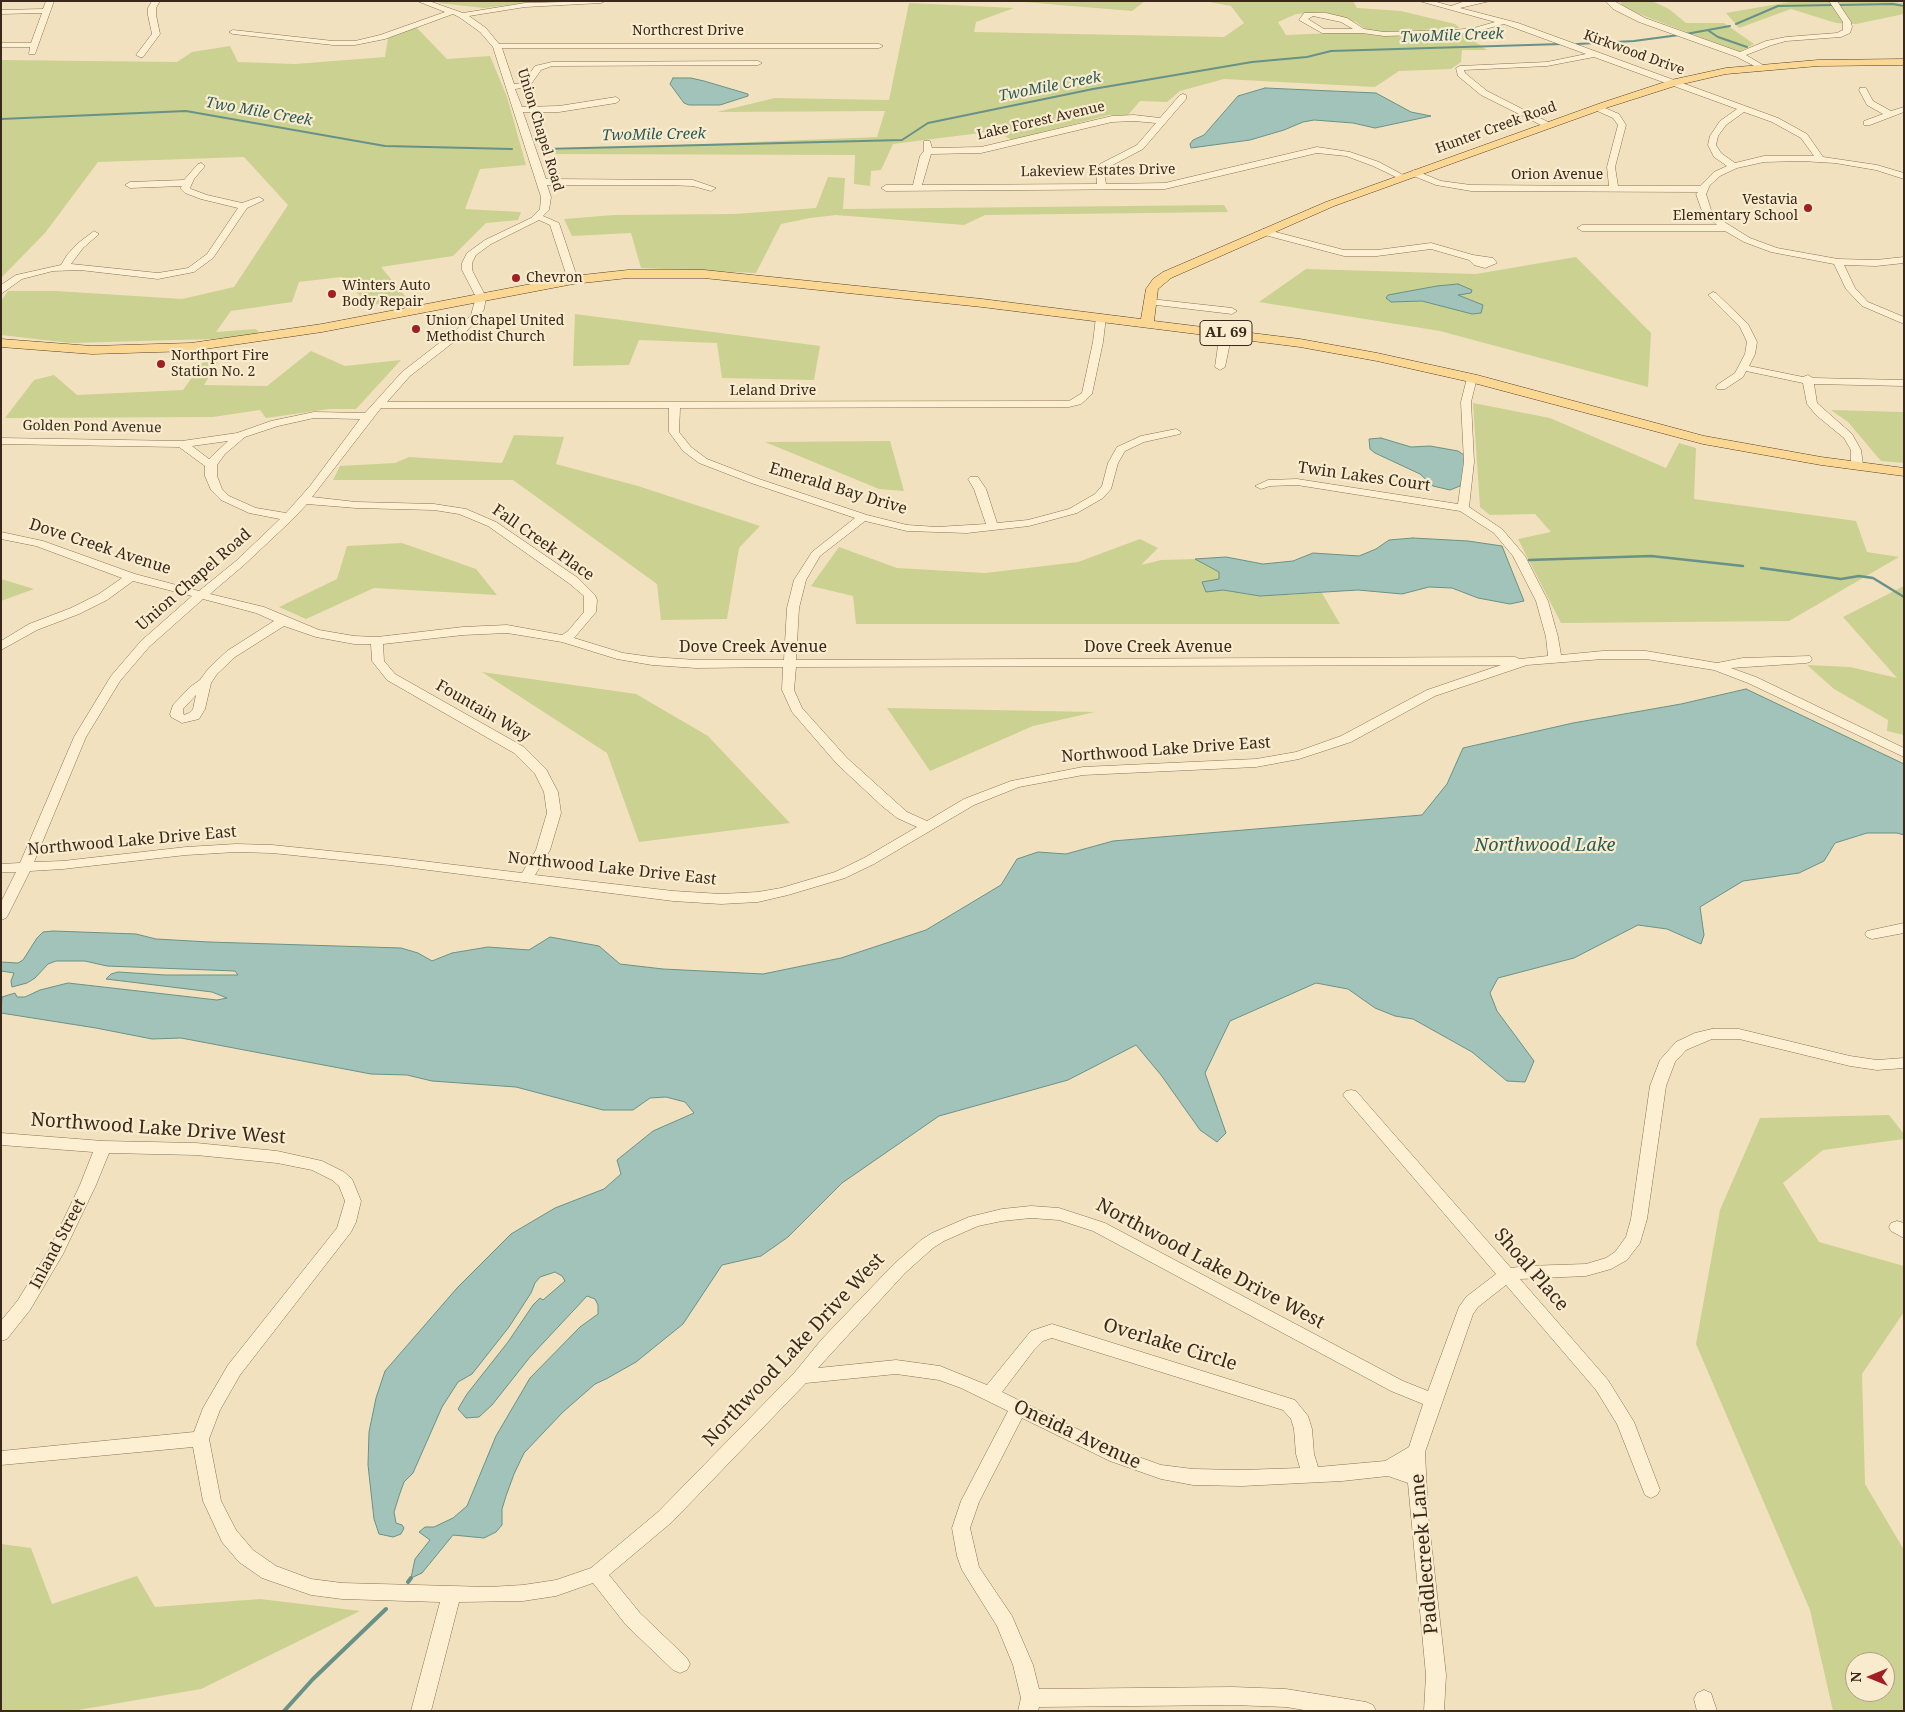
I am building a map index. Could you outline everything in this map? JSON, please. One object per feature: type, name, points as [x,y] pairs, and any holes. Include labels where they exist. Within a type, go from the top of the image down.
[{"type":"main road","name":"Hunter Creek Road","points":[[1147,322],[1152,289],[1162,278],[1308,212],[1598,108],[1675,82],[1708,74],[1760,66],[1844,62],[1904,62]]},
{"type":"main road","name":"AL 69","points":[[1,343],[92,350],[191,347],[282,335],[573,280],[628,274],[704,274],[1147,322],[1351,352],[1472,378],[1703,440],[1821,461],[1904,472]]},
{"type":"street","points":[[1,45],[33,49],[50,1]]},
{"type":"street","points":[[140,55],[155,37],[152,8],[156,1]]},
{"type":"street","name":"Union Chapel Road","points":[[421,1],[462,16],[483,30],[497,46],[542,182],[546,203],[538,217]]},
{"type":"street","points":[[462,16],[504,8],[573,1],[601,1]]},
{"type":"street","name":"Kirkwood Drive","points":[[1423,1],[1505,22],[1744,108],[1796,130],[1810,142],[1820,158]]},
{"type":"street","points":[[1453,8],[1467,3],[1486,1]]},
{"type":"street","points":[[1609,1],[1616,7],[1642,20],[1740,55],[1760,66]]},
{"type":"street","points":[[1740,55],[1769,43],[1786,39],[1838,35],[1846,32],[1847,22],[1833,1]]},
{"type":"street","points":[[1,12],[47,11]]},
{"type":"street","points":[[233,32],[334,43],[355,43],[382,37],[452,12]]},
{"type":"street","points":[[1362,31],[1353,24],[1332,16],[1313,14],[1304,17],[1306,22],[1322,31],[1362,31],[1384,34],[1454,32],[1474,30],[1505,22]]},
{"type":"street","name":"Northcrest Drive","points":[[497,46],[879,46]]},
{"type":"street","points":[[1547,126],[1484,93],[1461,74],[1460,68],[1554,63],[1595,54]]},
{"type":"street","points":[[511,87],[526,85],[538,68],[552,64],[758,63]]},
{"type":"street","points":[[1863,90],[1870,103],[1890,114]]},
{"type":"street","points":[[1102,186],[1100,172],[1103,166],[1111,160],[1137,149],[1183,97]]},
{"type":"street","points":[[518,110],[559,109],[616,100]]},
{"type":"street","points":[[1598,108],[1616,116],[1622,125],[1611,167],[1614,189]]},
{"type":"street","points":[[1734,166],[1717,155],[1712,145],[1714,136],[1723,123],[1744,108]]},
{"type":"street","points":[[1867,123],[1904,109]]},
{"type":"street","name":"Lake Forest Avenue","points":[[917,188],[927,146],[982,150],[1112,119],[1134,118],[1161,121]]},
{"type":"street","name":"Lakeview Estates Drive","points":[[886,188],[1181,184],[1317,150],[1340,152],[1405,176]]},
{"type":"street","points":[[1904,176],[1863,165],[1820,158],[1764,159],[1734,166],[1710,178],[1703,189],[1702,200],[1707,211],[1725,228],[1747,240],[1774,250],[1838,262],[1876,263],[1904,260]]},
{"type":"street","points":[[201,166],[185,188],[192,194],[243,206],[259,200]]},
{"type":"street","name":"Orion Avenue","points":[[1405,176],[1463,187],[1703,189]]},
{"type":"street","points":[[542,182],[666,182],[693,183],[711,188]]},
{"type":"street","points":[[130,185],[188,183]]},
{"type":"street","points":[[1,291],[12,281],[27,274],[65,267],[158,276],[191,270],[207,259],[243,206]]},
{"type":"street","points":[[475,316],[479,309],[481,297],[467,270],[468,258],[488,242],[538,217],[554,223],[573,280]]},
{"type":"street","points":[[1582,228],[1725,228]]},
{"type":"street","points":[[1264,232],[1344,253],[1378,253],[1431,246],[1472,258]]},
{"type":"street","points":[[65,267],[70,257],[94,234]]},
{"type":"street","points":[[1838,262],[1851,289],[1865,304],[1904,321]]},
{"type":"street","points":[[1713,295],[1737,318],[1749,334],[1752,342],[1750,354],[1735,379],[1721,387]]},
{"type":"street","points":[[1151,302],[1232,311]]},
{"type":"street","name":"Union Chapel Road","points":[[1,915],[24,868],[80,737],[102,698],[124,667],[145,644],[200,594],[240,563],[289,517],[368,416],[406,374],[460,332],[475,316]]},
{"type":"street","name":"Leland Drive","points":[[378,405],[1050,405],[1077,402],[1084,398],[1088,390],[1101,317]]},
{"type":"street","points":[[1220,367],[1222,346],[1227,333]]},
{"type":"street","points":[[1743,367],[1758,372],[1808,380],[1904,383]]},
{"type":"street","points":[[1472,378],[1466,402],[1469,462],[1463,508],[1498,531],[1519,556],[1542,601],[1556,659]]},
{"type":"street","points":[[1808,380],[1812,404],[1820,414],[1848,436],[1856,450],[1857,465]]},
{"type":"street","name":"Emerald Bay Drive","points":[[675,405],[673,414],[674,432],[687,449],[704,461],[755,481],[863,517],[898,526],[927,530],[967,530],[1047,519],[1087,504],[1107,488],[1113,463],[1121,449],[1141,439],[1176,432]]},
{"type":"street","points":[[289,517],[252,511],[225,498],[212,481],[211,465],[221,452],[241,435],[275,423],[304,416],[333,414],[368,416]]},
{"type":"street","name":"Golden Pond Avenue","points":[[1,442],[182,444],[241,435]]},
{"type":"street","name":"Golden Pond Avenue","points":[[182,444],[211,465]]},
{"type":"street","points":[[974,479],[980,488],[993,527]]},
{"type":"street","name":"Twin Lakes Court","points":[[1261,486],[1297,482],[1463,508]]},
{"type":"street","name":"Fall Creek Place","points":[[304,500],[434,507],[462,511],[492,524],[574,581],[589,595],[591,600],[590,612],[572,634],[564,640]]},
{"type":"street","points":[[863,517],[816,554],[800,580],[793,608],[788,690],[796,709],[842,761],[902,815],[926,826]]},
{"type":"street","name":"Dove Creek Avenue","points":[[1,535],[39,543],[131,577],[260,610],[316,633],[344,639],[377,641],[454,632],[496,629],[517,630],[564,640],[621,656],[652,661],[696,664],[1526,661]]},
{"type":"street","points":[[1,646],[34,627],[103,597],[131,577]]},
{"type":"street","points":[[205,683],[212,672],[231,654],[283,621]]},
{"type":"street","name":"Fountain Way","points":[[377,641],[378,660],[391,677],[519,750],[541,772],[551,792],[554,813],[543,850],[526,878]]},
{"type":"street","name":"Northwood Lake Drive East","points":[[1,868],[24,868],[162,853],[236,848],[320,854],[681,897],[721,899],[758,896],[791,890],[840,875],[869,861],[969,802],[996,790],[1038,778],[1094,770],[1256,763],[1299,755],[1346,739],[1431,692],[1526,661],[1624,654],[1657,657],[1717,667],[1752,680],[1904,753]]},
{"type":"street","points":[[1717,667],[1743,662],[1806,659]]},
{"type":"street","points":[[1872,934],[1904,928]]},
{"type":"street","points":[[1433,1400],[1465,1312],[1480,1294],[1507,1275],[1526,1272],[1586,1270],[1611,1262],[1621,1256],[1634,1239],[1639,1219],[1658,1086],[1668,1060],[1681,1046],[1700,1036],[1739,1034],[1850,1061],[1904,1064]]},
{"type":"street","name":"Shoal Place","points":[[1351,1095],[1606,1391],[1630,1434],[1650,1490]]},
{"type":"street","name":"Northwood Lake Drive West","points":[[1,1139],[103,1148],[169,1148],[291,1159],[328,1170],[346,1183],[351,1192],[353,1202],[343,1232],[234,1370],[212,1408],[200,1439],[212,1501],[222,1525],[246,1556],[269,1572],[311,1587],[342,1591],[451,1595],[523,1593],[556,1588],[597,1574],[665,1517],[801,1377],[881,1287],[927,1244],[950,1231],[975,1221],[1002,1215],[1031,1212],[1059,1214],[1099,1227],[1397,1386],[1433,1400]]},
{"type":"street","name":"Inland Street","points":[[1,1334],[24,1305],[57,1250],[88,1185],[103,1148]]},
{"type":"street","name":"Overlake Circle","points":[[990,1394],[1028,1345],[1037,1336],[1052,1331],[1289,1405],[1299,1416],[1304,1429],[1305,1454],[1311,1476]]},
{"type":"street","name":"Oneida Avenue","points":[[801,1377],[865,1369],[911,1368],[940,1373],[990,1394],[1116,1456],[1161,1472],[1209,1478],[1342,1474],[1388,1468],[1416,1452]]},
{"type":"street","name":"Paddlecreek Lane","points":[[1433,1400],[1416,1452],[1436,1674],[1437,1689],[1434,1711]]},
{"type":"street","points":[[1019,1408],[970,1501],[964,1514],[961,1528],[966,1556],[971,1570],[1005,1622],[1023,1665],[1029,1705],[1233,1696],[1286,1698],[1366,1711]]},
{"type":"street","points":[[1,1458],[200,1439]]},
{"type":"street","name":"Oneida Avenue","points":[[1388,1468],[1418,1479]]},
{"type":"street","points":[[597,1574],[633,1619],[680,1664]]},
{"type":"street","points":[[421,1711],[451,1595]]},
{"type":"green space","points":[[443,1],[541,1],[484,8],[438,3]]},
{"type":"green space","points":[[1012,1],[1145,1],[1132,11]]},
{"type":"green space","points":[[1204,1],[1353,1],[1357,8],[1401,11],[1455,24],[1460,28],[1380,32],[1367,30],[1356,22],[1324,12],[1296,14],[1278,22],[1286,35],[1355,32],[1380,36],[1463,33],[1487,50],[1462,50],[1461,62],[1451,69],[1399,71],[1375,87],[1224,79],[1180,91],[1167,102],[1140,101],[1128,115],[1109,115],[1012,140],[996,131],[893,144],[881,170],[871,171],[870,186],[854,184],[855,155],[554,154],[554,150],[877,137],[885,111],[717,112],[775,98],[889,100],[909,3],[1014,8],[976,22],[974,32],[1224,37],[1244,23],[1231,6]]},
{"type":"green space","points":[[1619,1],[1652,1],[1669,9],[1686,23],[1724,23],[1754,44],[1739,52],[1626,9]]},
{"type":"green space","points":[[1795,1],[1878,1],[1904,3],[1904,14],[1856,24],[1836,23],[1791,9],[1739,28],[1726,13]]},
{"type":"green space","points":[[416,27],[447,59],[490,56],[507,97],[526,165],[480,169],[465,209],[521,212],[518,220],[486,223],[453,256],[381,267],[409,301],[369,305],[341,277],[299,282],[292,302],[231,311],[216,332],[256,329],[260,334],[213,339],[70,343],[1,335],[1,301],[8,291],[56,291],[182,299],[234,287],[288,205],[244,157],[98,162],[45,233],[1,278],[1,60],[177,62],[192,52],[230,46],[238,62],[295,64],[385,57],[388,38]]},
{"type":"green space","points":[[828,177],[845,178],[843,209],[1224,205],[1228,212],[985,215],[964,225],[836,215],[810,218],[781,224],[756,273],[641,268],[631,233],[572,236],[564,219],[614,215],[735,214],[816,208]]},
{"type":"green space","points":[[1576,257],[1651,333],[1648,387],[1440,331],[1259,302],[1306,269],[1476,274]]},
{"type":"green space","points":[[575,314],[820,346],[814,380],[722,378],[717,343],[639,340],[629,365],[573,366]]},
{"type":"green space","points":[[311,351],[345,366],[401,360],[356,409],[329,409],[266,418],[260,410],[213,417],[5,418],[34,380],[54,375],[77,395],[183,390],[208,355],[223,354],[204,385],[267,386]]},
{"type":"green space","points":[[1473,403],[1550,418],[1666,468],[1679,443],[1696,448],[1694,499],[1856,521],[1867,552],[1899,557],[1789,621],[1561,623],[1518,539],[1551,532],[1535,514],[1490,515],[1480,507]]},
{"type":"green space","points":[[1831,410],[1904,412],[1904,463],[1881,461],[1848,422]]},
{"type":"green space","points":[[514,435],[564,437],[556,464],[638,486],[760,526],[739,548],[727,619],[661,620],[657,584],[513,480],[333,480],[340,466],[395,463],[409,457],[502,463]]},
{"type":"green space","points":[[890,441],[904,491],[879,489],[765,442]]},
{"type":"green space","points":[[1140,539],[1158,548],[1141,565],[1161,560],[1195,559],[1219,572],[1219,579],[1206,592],[1223,590],[1260,596],[1322,593],[1340,624],[856,624],[853,596],[811,586],[839,547],[897,568],[985,573],[1078,562]]},
{"type":"green space","points":[[402,543],[476,569],[497,595],[374,588],[306,619],[279,607],[337,579],[347,546]]},
{"type":"green space","points":[[1,579],[34,589],[1,601]]},
{"type":"green space","points":[[1904,586],[1904,735],[1887,731],[1888,720],[1834,689],[1807,665],[1850,667],[1897,678],[1843,617]]},
{"type":"green space","points":[[482,672],[636,694],[708,736],[790,823],[639,842],[607,753]]},
{"type":"green space","points":[[887,708],[1095,712],[1033,726],[930,771]]},
{"type":"green space","points":[[1889,1115],[1904,1134],[1904,1139],[1823,1150],[1783,1183],[1819,1242],[1904,1266],[1904,1312],[1862,1374],[1865,1484],[1904,1550],[1904,1711],[1833,1711],[1810,1610],[1696,1344],[1720,1210],[1760,1118]]},
{"type":"green space","points":[[1,1544],[31,1548],[52,1604],[137,1576],[155,1607],[260,1599],[360,1611],[201,1689],[72,1711],[1,1711]]},
{"type":"water","points":[[673,78],[691,78],[704,81],[748,94],[748,96],[720,105],[689,105],[684,103],[670,84]]},
{"type":"water","points":[[1265,88],[1376,93],[1411,112],[1431,116],[1375,128],[1353,123],[1314,120],[1250,140],[1191,148],[1190,144],[1193,140],[1204,135],[1238,96]]},
{"type":"water","points":[[1458,284],[1472,290],[1471,293],[1458,295],[1483,305],[1481,313],[1472,314],[1422,301],[1391,302],[1386,298],[1388,295]]},
{"type":"water","points":[[1381,438],[1411,447],[1430,446],[1458,451],[1464,455],[1466,471],[1460,486],[1450,490],[1433,486],[1420,474],[1375,453],[1370,449],[1369,439]]},
{"type":"water","points":[[1413,538],[1468,541],[1502,546],[1524,601],[1510,604],[1478,598],[1452,588],[1429,587],[1402,594],[1358,590],[1260,596],[1223,590],[1206,592],[1202,582],[1219,579],[1219,572],[1195,559],[1226,557],[1263,564],[1293,561],[1313,553],[1359,556],[1376,549],[1389,540]]},
{"type":"water","name":"Northwood Lake","points":[[1746,689],[1904,764],[1904,835],[1897,833],[1867,833],[1835,843],[1824,861],[1799,873],[1743,881],[1700,907],[1704,935],[1701,944],[1667,929],[1638,925],[1574,958],[1498,978],[1490,993],[1497,1011],[1534,1061],[1525,1082],[1507,1081],[1472,1052],[1413,1019],[1395,1016],[1375,1008],[1348,989],[1316,983],[1230,1021],[1205,1073],[1226,1133],[1217,1142],[1200,1130],[1161,1075],[1136,1045],[1068,1080],[939,1116],[842,1183],[788,1237],[761,1256],[722,1265],[683,1324],[636,1362],[595,1384],[563,1412],[524,1453],[514,1474],[502,1509],[502,1525],[496,1532],[484,1538],[453,1535],[422,1573],[411,1578],[415,1559],[430,1540],[419,1532],[425,1527],[434,1527],[453,1518],[467,1506],[496,1436],[530,1378],[580,1327],[598,1314],[598,1305],[595,1299],[587,1296],[530,1357],[492,1405],[479,1417],[466,1418],[458,1409],[467,1394],[508,1342],[533,1305],[540,1298],[543,1300],[565,1281],[562,1276],[555,1272],[540,1277],[509,1327],[472,1374],[458,1382],[442,1407],[413,1473],[404,1482],[394,1512],[396,1523],[404,1528],[401,1534],[393,1537],[379,1534],[374,1519],[368,1465],[369,1432],[376,1398],[385,1371],[457,1288],[511,1234],[555,1208],[604,1189],[621,1174],[617,1160],[653,1131],[694,1113],[685,1102],[666,1097],[650,1098],[633,1110],[603,1110],[516,1087],[432,1081],[407,1075],[371,1074],[181,1038],[152,1039],[1,1013],[2,997],[15,993],[17,997],[25,997],[40,990],[68,983],[217,1000],[227,998],[212,992],[106,979],[111,974],[118,972],[165,975],[238,975],[235,971],[107,966],[85,961],[56,961],[48,964],[35,978],[27,983],[12,987],[11,981],[14,973],[1,971],[1,962],[18,963],[23,960],[43,932],[53,931],[136,934],[156,939],[209,942],[401,948],[418,953],[432,961],[452,953],[488,947],[529,950],[550,937],[599,946],[620,964],[663,969],[763,974],[841,958],[926,930],[1001,885],[1017,859],[1038,852],[1066,854],[1113,841],[1422,815],[1447,784],[1463,748],[1573,723],[1681,704]]},
{"type":"waterway","name":"Two Mile Creek","points":[[1839,5],[1893,4],[1904,6]]},
{"type":"waterway","name":"TwoMile Creek","points":[[1736,24],[1778,6],[1834,5]]},
{"type":"waterway","name":"TwoMile Creek","points":[[1686,34],[1730,26]]},
{"type":"waterway","points":[[1709,31],[1718,37],[1747,47]]},
{"type":"waterway","name":"TwoMile Creek","points":[[1577,44],[1634,41],[1679,35]]},
{"type":"waterway","name":"TwoMile Creek","points":[[545,149],[902,140],[928,123],[1093,89],[1252,62],[1307,57],[1331,51],[1562,44]]},
{"type":"waterway","name":"Two Mile Creek","points":[[1,119],[186,111],[385,146],[512,149]]},
{"type":"waterway","points":[[1529,560],[1651,556],[1743,566]]},
{"type":"waterway","points":[[1761,568],[1841,579],[1859,576],[1873,578],[1904,597]]},
{"type":"waterway","points":[[408,1582],[411,1578]]},
{"type":"waterway","points":[[284,1711],[313,1679],[386,1609]]},
{"type":"place","name":"Vestavia Elementary School","points":[[1808,208]]},
{"type":"place","name":"Chevron","points":[[516,278]]},
{"type":"place","name":"Winters Auto Body Repair","points":[[332,294]]},
{"type":"place","name":"Union Chapel United Methodist Church","points":[[416,329]]},
{"type":"place","name":"Northport Fire Station No. 2","points":[[161,364]]}]
